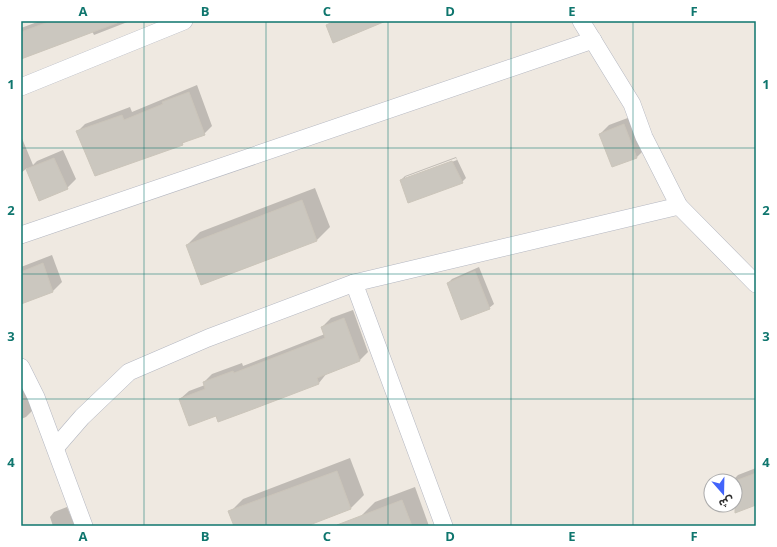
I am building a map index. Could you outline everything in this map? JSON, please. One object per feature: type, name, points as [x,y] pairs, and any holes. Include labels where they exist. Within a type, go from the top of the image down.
[{"type":"street","points":[[21,87],[184,21]]},
{"type":"street","points":[[581,21],[632,104],[644,137],[679,206],[756,284]]},
{"type":"street","points":[[21,235],[593,40]]},
{"type":"street","points":[[56,447],[82,417],[128,372],[208,338],[354,283],[679,206]]},
{"type":"street","points":[[354,283],[444,526]]},
{"type":"street","points":[[21,367],[36,397],[56,447],[84,526]]},
{"type":"building","points":[[51,21],[116,21],[117,23],[21,59],[21,32]]},
{"type":"building","points":[[335,21],[386,21],[333,43],[326,25]]},
{"type":"building","points":[[189,92],[205,135],[182,143],[183,145],[95,176],[76,131],[122,115],[124,120],[163,104],[162,102]]},
{"type":"building","points":[[624,124],[637,158],[612,167],[599,134]]},
{"type":"building","points":[[54,158],[68,189],[39,201],[26,169]]},
{"type":"building","points":[[452,161],[463,183],[408,203],[400,180]]},
{"type":"building","points":[[302,200],[317,241],[201,285],[186,245]]},
{"type":"building","points":[[43,263],[53,292],[21,304],[21,272]]},
{"type":"building","points":[[475,271],[490,309],[461,320],[447,283]]},
{"type":"building","points":[[344,318],[360,361],[317,378],[319,384],[248,411],[218,422],[216,416],[189,426],[179,399],[205,389],[203,382],[233,371],[234,373],[325,338],[321,327]]},
{"type":"building","points":[[337,471],[351,509],[307,526],[234,526],[228,511]]},
{"type":"building","points":[[756,473],[756,505],[743,510],[743,478]]},
{"type":"building","points":[[402,500],[412,526],[337,526],[337,525]]}]
